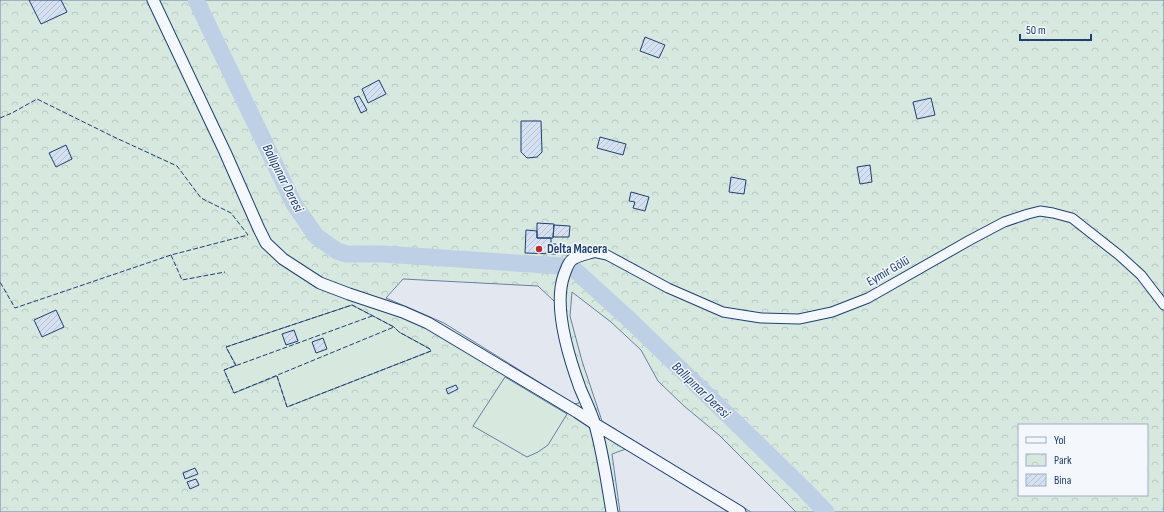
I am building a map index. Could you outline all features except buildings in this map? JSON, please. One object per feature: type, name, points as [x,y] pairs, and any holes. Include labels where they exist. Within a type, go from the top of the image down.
[{"type":"street","points":[[153,0],[225,152],[258,230],[266,242],[278,255],[320,283],[403,312],[428,323],[740,512]]},
{"type":"street","name":"Eymir Gölü","points":[[593,252],[607,255],[668,288],[723,312],[761,318],[800,319],[832,312],[868,298],[1004,222],[1028,214],[1040,212],[1053,213],[1072,218],[1119,255],[1141,275],[1164,305]]},
{"type":"street","points":[[593,252],[581,255],[572,260],[570,263],[563,279],[559,294],[559,309],[571,360],[595,424],[612,512]]},
{"type":"green space","points":[[0,0],[1164,0],[1164,512],[0,512]]},
{"type":"green space","points":[[352,305],[394,327],[399,332],[430,349],[431,351],[287,407],[277,376],[234,393],[224,370],[236,365],[226,347]]},
{"type":"green space","points":[[505,377],[567,414],[548,445],[527,457],[473,426]]},
{"type":"shaded area","points":[[403,279],[538,286],[555,302],[580,399],[579,403],[574,404],[444,323],[386,298]]},
{"type":"shaded area","points":[[572,292],[611,322],[641,350],[658,381],[684,406],[719,435],[796,512],[751,512],[602,421],[582,361],[570,316]]},
{"type":"shaded area","points":[[626,449],[729,512],[620,512],[612,454]]},
{"type":"waterway","name":"Ballıpınar Deresi","points":[[196,0],[294,204],[316,236],[337,251],[347,254],[383,254],[561,266]]},
{"type":"waterway","name":"Ballıpınar Deresi","points":[[575,270],[632,322],[826,512]]},
{"type":"fence","points":[[0,118],[37,99],[177,166],[201,198],[231,213],[248,235],[171,255],[15,308],[0,282]]},
{"type":"fence","points":[[171,255],[182,280],[225,272]]},
{"type":"fence","points":[[236,366],[226,347],[352,305],[394,327],[234,393],[224,370],[372,316]]},
{"type":"fence","points":[[277,376],[287,407],[431,351],[430,349],[399,332],[394,327]]},
{"type":"place","name":"Delta Macera","points":[[539,249]]}]
